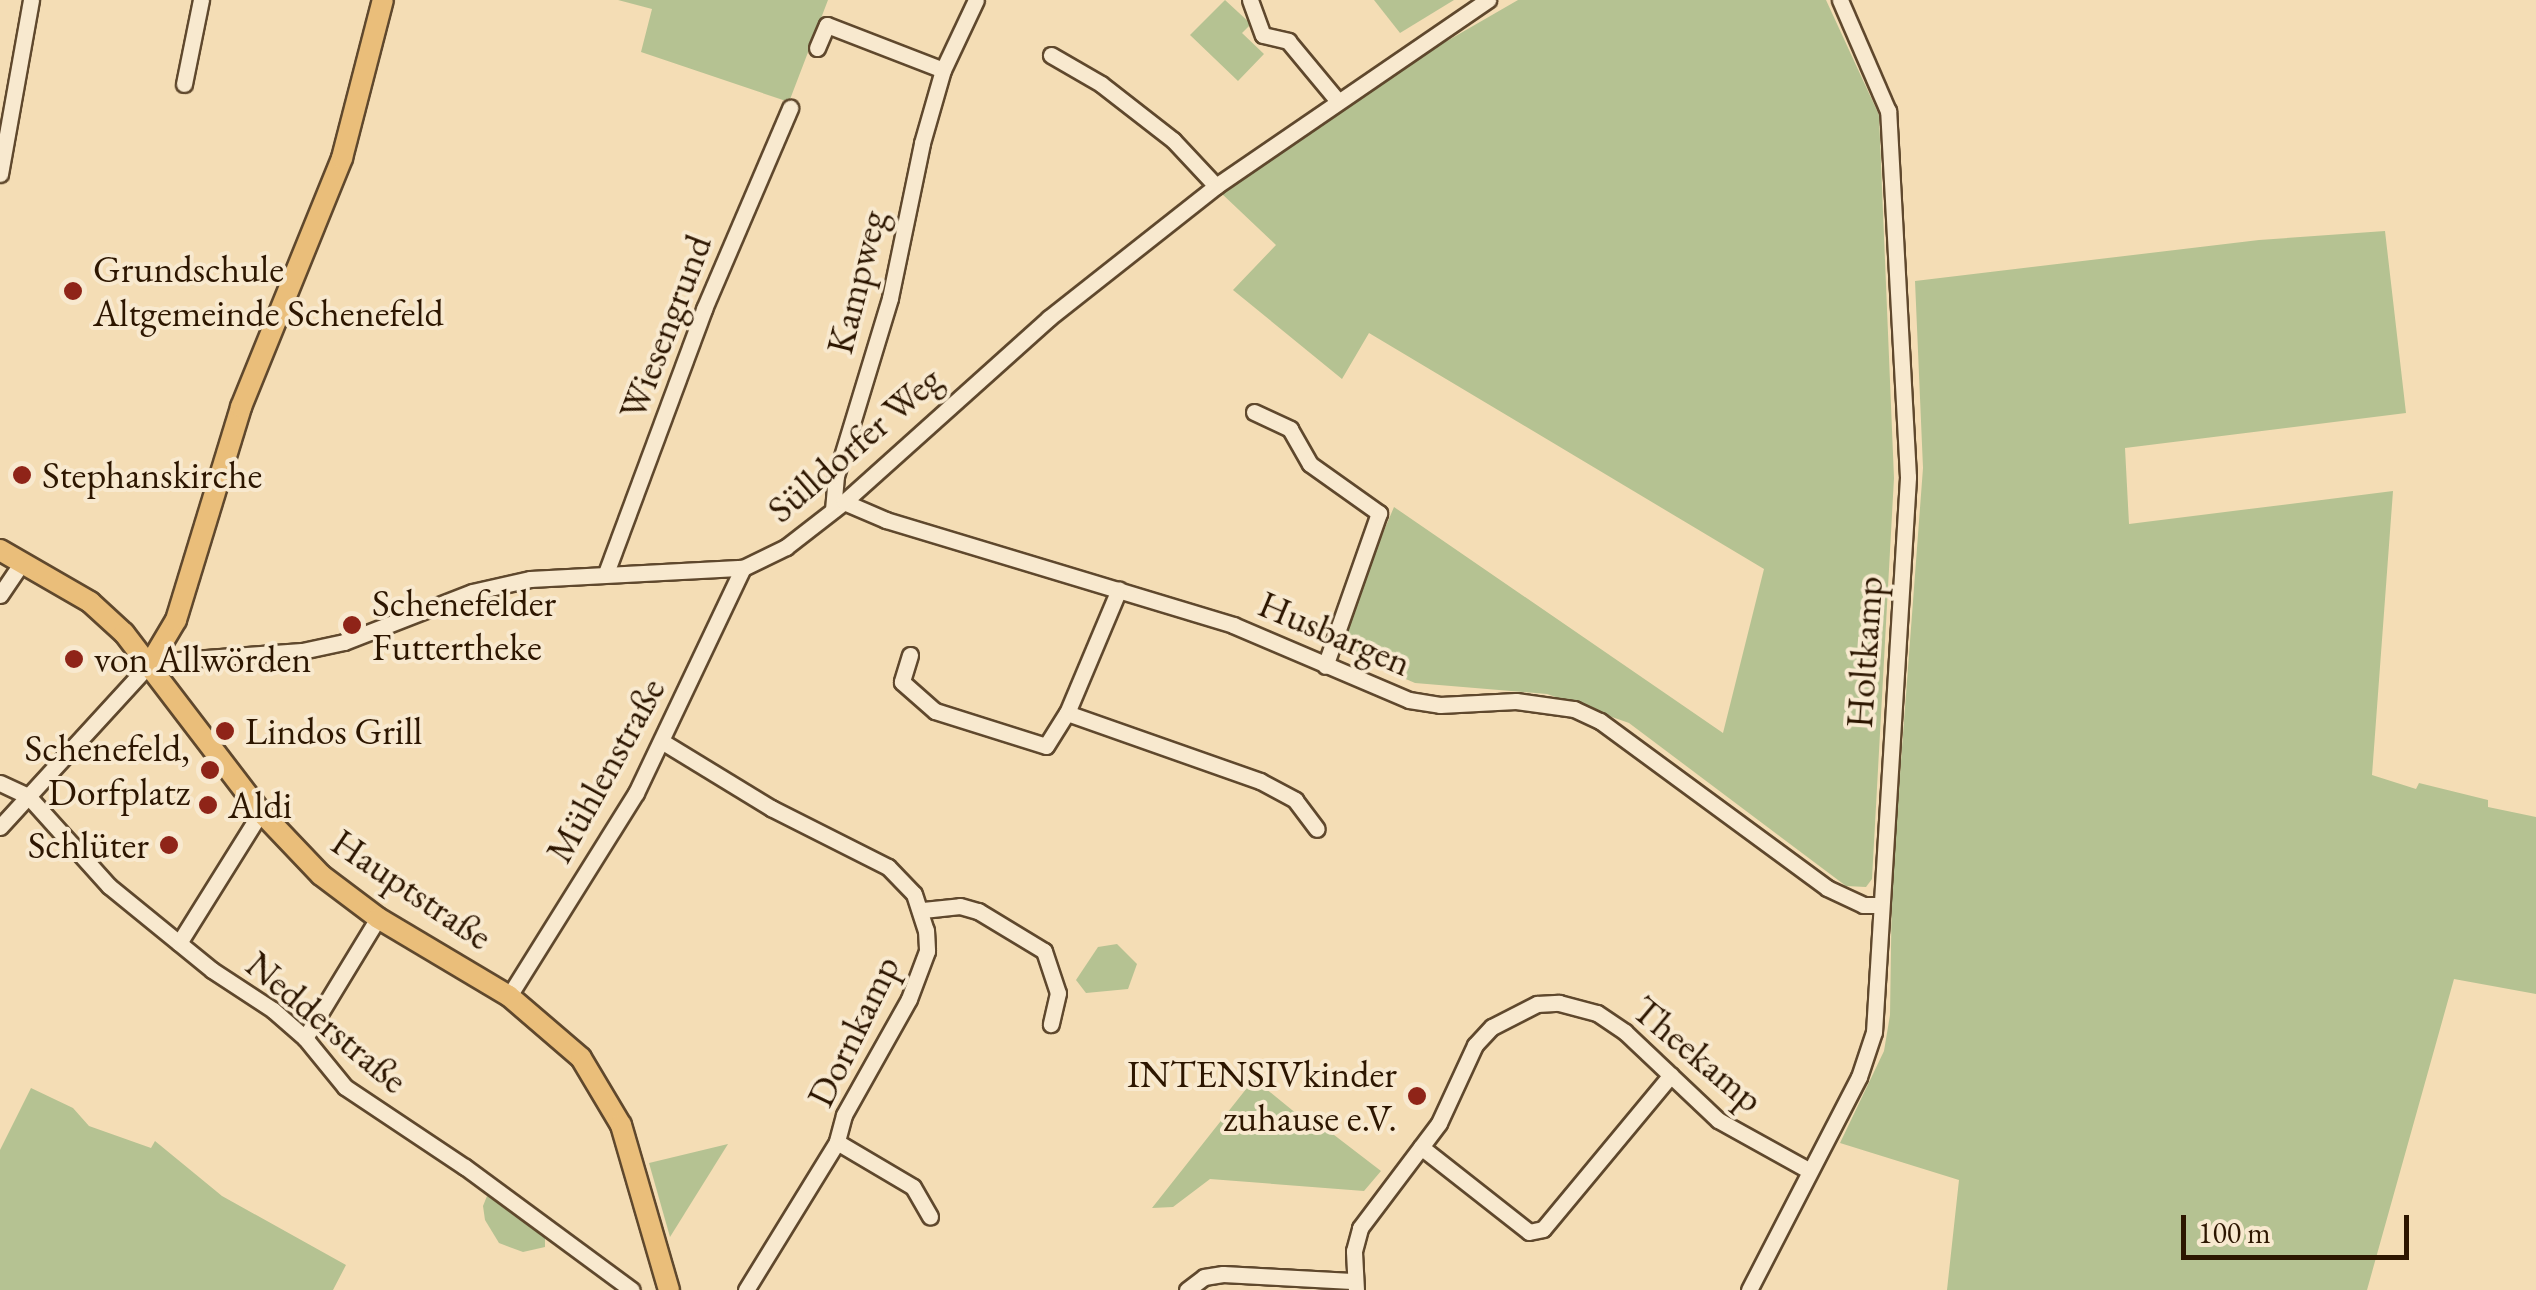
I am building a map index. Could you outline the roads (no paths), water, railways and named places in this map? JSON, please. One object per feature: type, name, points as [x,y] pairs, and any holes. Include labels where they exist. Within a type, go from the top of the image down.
[{"type":"main road","points":[[151,662],[176,620],[241,407],[342,158],[383,0]]},
{"type":"main road","name":"Hauptstraße","points":[[0,550],[90,602],[151,662],[194,727],[262,812],[320,875],[378,918],[509,996],[581,1058],[605,1092],[620,1125],[669,1290]]},
{"type":"street","points":[[0,174],[31,0]]},
{"type":"street","points":[[184,84],[201,0]]},
{"type":"street","name":"Kampweg","points":[[838,506],[836,476],[890,298],[922,142],[943,70],[976,0]]},
{"type":"street","points":[[1250,0],[1263,36],[1288,41],[1337,100]]},
{"type":"street","name":"Sülldorfer Weg","points":[[151,662],[302,652],[344,642],[472,592],[530,579],[744,568],[786,547],[838,506],[1049,318],[1216,186],[1488,0]]},
{"type":"street","name":"Holtkamp","points":[[1749,1290],[1868,1055],[1874,1032],[1908,477],[1906,404],[1888,111],[1840,0]]},
{"type":"street","points":[[817,48],[827,25],[943,70]]},
{"type":"street","points":[[1051,55],[1116,95],[1173,140],[1216,186]]},
{"type":"street","name":"Wiesengrund","points":[[606,573],[704,309],[790,108]]},
{"type":"street","points":[[1254,412],[1290,429],[1310,464],[1378,514],[1325,666]]},
{"type":"street","name":"Husbargen","points":[[838,506],[1233,625],[1409,700],[1440,705],[1546,704],[1600,720],[1827,888],[1844,898],[1879,905]]},
{"type":"street","points":[[0,595],[23,560]]},
{"type":"street","name":"Mühlenstraße","points":[[509,996],[663,742],[744,568]]},
{"type":"street","points":[[910,654],[902,682],[935,711],[1035,746],[1046,746],[1066,712],[1119,589]]},
{"type":"street","points":[[0,827],[151,662]]},
{"type":"street","points":[[1066,712],[1260,781],[1295,800],[1317,829]]},
{"type":"street","points":[[663,742],[771,808],[868,854],[902,879],[923,910],[944,906],[978,911],[1044,951],[1058,993],[1051,1024]]},
{"type":"street","name":"Nedderstraße","points":[[0,783],[28,796],[90,870],[179,944],[274,1010],[305,1038],[345,1088],[505,1196],[632,1290]]},
{"type":"street","points":[[179,944],[262,812]]},
{"type":"street","name":"Dornkamp","points":[[746,1290],[837,1142],[844,1116],[921,974],[927,951],[923,910]]},
{"type":"street","points":[[305,1038],[378,918]]},
{"type":"street","name":"Theekamp","points":[[1354,1285],[1360,1228],[1439,1123],[1475,1045],[1492,1026],[1537,1004],[1559,1003],[1597,1013],[1625,1032],[1734,1132],[1810,1171]]},
{"type":"street","points":[[1421,1146],[1529,1232],[1543,1230],[1671,1075]]},
{"type":"street","points":[[837,1142],[913,1187],[930,1218]]},
{"type":"street","points":[[1187,1290],[1204,1276],[1223,1274],[1354,1285]]},
{"type":"place","name":"Grundschule Altgemeinde Schenefeld","points":[[73,291]]},
{"type":"place","name":"Stephanskirche","points":[[22,475]]},
{"type":"place","name":"Schenefelder Futtertheke","points":[[352,625]]},
{"type":"place","name":"von Allwörden","points":[[74,659]]},
{"type":"place","name":"Lindos Grill","points":[[225,731]]},
{"type":"place","name":"Schenefeld, Dorfplatz","points":[[210,770]]},
{"type":"place","name":"Aldi","points":[[208,805]]},
{"type":"place","name":"Schlüter","points":[[169,845]]},
{"type":"place","name":"INTENSIVkinder zuhause e.V.","points":[[1417,1096]]}]
